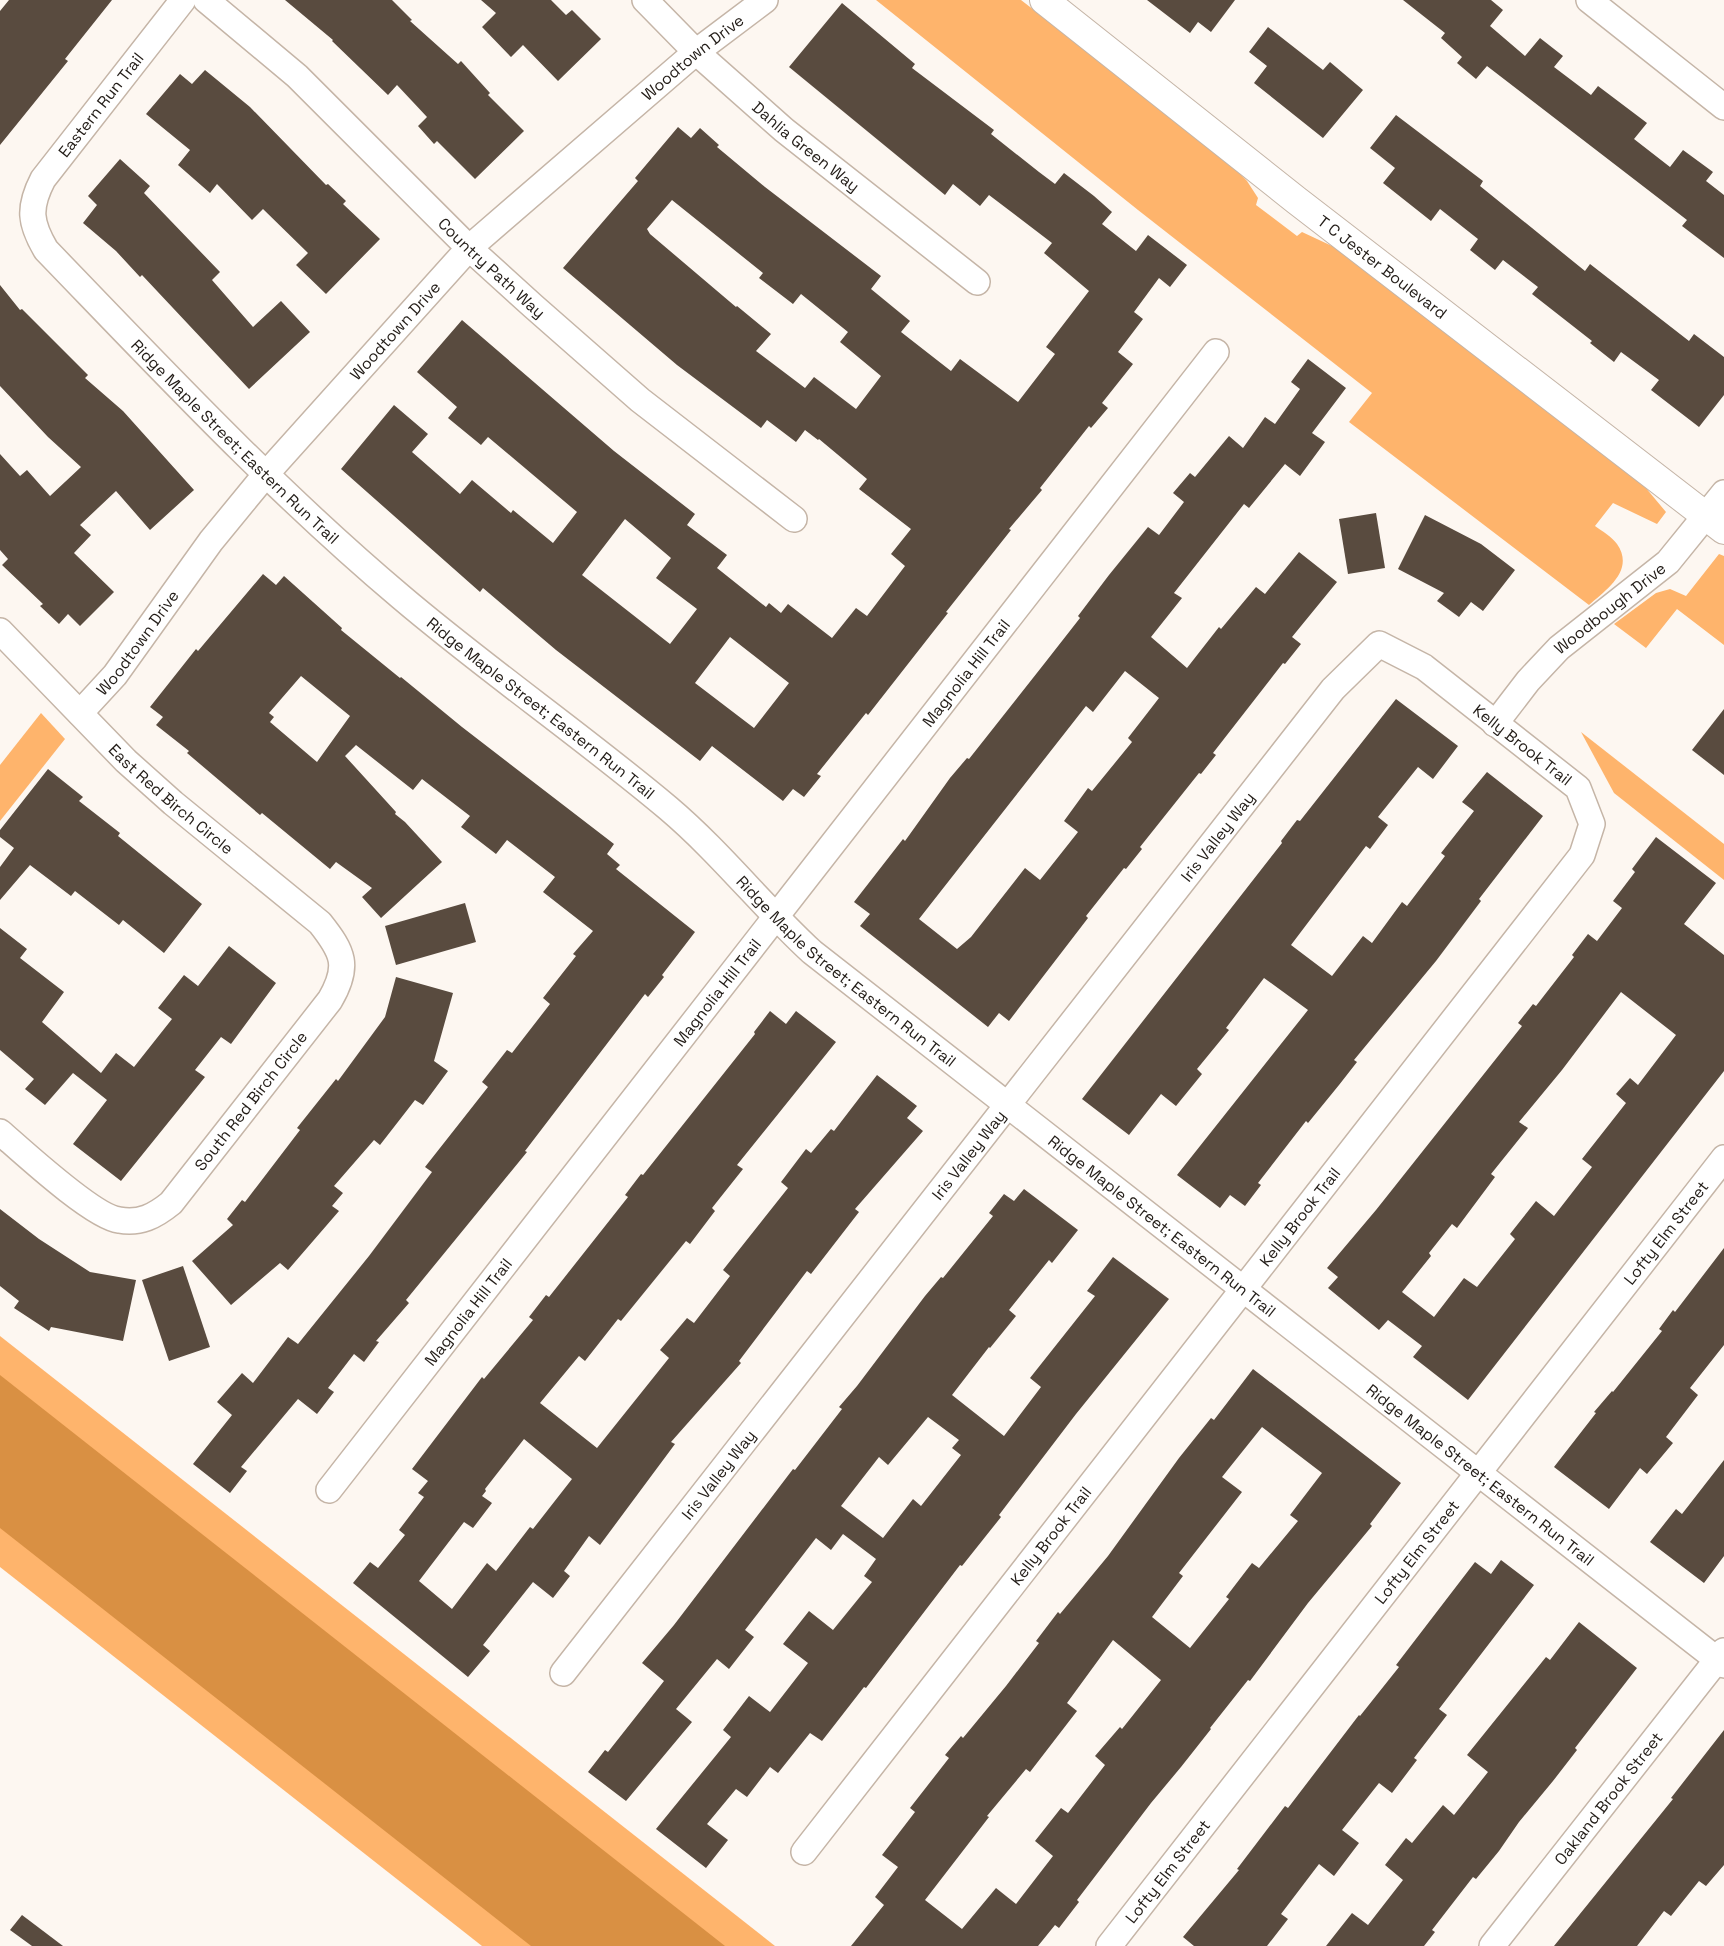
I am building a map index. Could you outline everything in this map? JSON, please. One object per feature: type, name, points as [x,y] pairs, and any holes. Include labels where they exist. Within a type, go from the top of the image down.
[{"type":"street","name":"Eastern Run Trail","points":[[32,215],[34,197],[43,179],[183,0]]},
{"type":"street","name":"Country Path Way","points":[[206,0],[298,76],[469,248],[640,400],[794,519]]},
{"type":"street","name":"Dahlia Green Way","points":[[645,0],[696,52],[784,130],[977,282]]},
{"type":"street","name":"Woodtown Drive","points":[[80,713],[115,675],[211,541],[266,474],[469,248],[696,52],[765,0]]},
{"type":"street","name":"T C Jester Boulevard","points":[[1044,0],[1296,200],[1715,523]]},
{"type":"street","points":[[1589,0],[1724,107]]},
{"type":"street","name":"Ridge Maple Street; Eastern Run Trail","points":[[32,215],[34,230],[46,250],[201,411],[266,474],[402,598],[668,809],[714,851],[774,918],[812,952],[1478,1473],[1722,1659]]},
{"type":"street","name":"Magnolia Hill Trail","points":[[329,1490],[1216,352]]},
{"type":"street","name":"Woodbough Drive","points":[[1495,724],[1528,681],[1558,648],[1715,523],[1724,493]]},
{"type":"street","name":"East Red Birch Circle","points":[[0,631],[126,761],[173,803],[320,923],[334,941],[342,962]]},
{"type":"street","name":"Kelly Brook Trail","points":[[804,1852],[1582,855],[1592,824],[1578,788],[1424,667],[1380,644]]},
{"type":"street","name":"Iris Valley Way","points":[[563,1674],[1333,689],[1380,644]]},
{"type":"street","name":"South Red Birch Circle","points":[[0,1132],[26,1156],[98,1212],[117,1220],[137,1221],[156,1215],[171,1203],[330,1000],[341,981],[342,962]]},
{"type":"street","name":"Lofty Elm Street","points":[[1109,1946],[1724,1158]]},
{"type":"street","name":"Oakland Brook Street","points":[[1492,1946],[1722,1659]]},
{"type":"shaded area","points":[[876,0],[1021,0],[1226,159],[1247,181],[1258,198],[1256,205],[1297,236],[1302,232],[1347,253],[1640,481],[1666,512],[1657,524],[1613,503],[1595,526],[1617,544],[1622,553],[1621,571],[1611,586],[1589,605],[1349,422],[1372,393],[1138,210]]},
{"type":"shaded area","points":[[1719,554],[1724,556],[1724,645],[1677,609],[1646,648],[1614,624],[1656,593],[1670,589],[1686,596]]},
{"type":"shaded area","points":[[41,713],[65,739],[0,821],[0,765]]},
{"type":"shaded area","points":[[1581,732],[1724,844],[1724,880],[1614,793]]},
{"type":"shaded area","points":[[0,1336],[775,1946],[482,1946],[0,1567]]},
{"type":"shaded area","points":[[0,1375],[725,1946],[531,1946],[0,1528]]},
{"type":"building","points":[[9,0],[112,0],[65,59],[68,61],[0,145],[0,11]]},
{"type":"building","points":[[285,0],[392,0],[412,20],[410,21],[458,64],[461,61],[490,93],[488,95],[524,131],[475,179],[437,141],[434,144],[418,126],[427,117],[397,85],[388,95],[333,40]]},
{"type":"building","points":[[481,0],[551,0],[566,15],[572,10],[601,39],[558,81],[523,45],[511,57],[482,27],[496,13]]},
{"type":"building","points":[[1147,0],[1235,0],[1211,32],[1198,22],[1190,33]]},
{"type":"building","points":[[1403,0],[1491,0],[1503,10],[1490,26],[1525,56],[1540,38],[1563,56],[1554,67],[1591,95],[1598,86],[1647,123],[1634,139],[1670,167],[1683,150],[1713,172],[1706,181],[1724,195],[1724,258],[1682,226],[1687,220],[1487,66],[1476,79],[1457,63],[1462,57],[1441,38],[1445,33]]},
{"type":"building","points":[[842,3],[915,64],[912,68],[994,130],[991,134],[1039,172],[1055,184],[1064,173],[1094,196],[1112,212],[1102,224],[1136,251],[1148,235],[1187,265],[1170,287],[1159,278],[1134,312],[1143,319],[1118,352],[1133,364],[1102,403],[1108,408],[1091,428],[1089,426],[1040,488],[1042,490],[1009,529],[1011,530],[946,612],[948,613],[868,715],[866,713],[817,774],[821,776],[804,797],[793,789],[783,801],[712,746],[700,761],[556,650],[483,588],[480,592],[341,469],[394,405],[428,434],[412,452],[460,494],[472,480],[511,513],[513,510],[553,543],[577,512],[488,437],[481,445],[448,418],[457,407],[417,372],[462,320],[614,451],[695,514],[687,525],[727,555],[717,568],[766,607],[769,603],[781,613],[788,604],[832,638],[856,608],[867,616],[905,566],[891,554],[911,529],[859,489],[867,479],[819,439],[805,430],[796,442],[767,420],[761,428],[677,365],[563,268],[638,181],[635,178],[678,127],[691,138],[700,128],[719,145],[717,147],[765,187],[881,276],[871,289],[910,321],[901,332],[951,371],[960,359],[1018,402],[1055,354],[1046,347],[1089,291],[1044,253],[1052,243],[989,195],[980,206],[953,184],[945,195],[789,67]],"holes":[[[672,200],[763,273],[759,278],[793,304],[801,294],[848,332],[840,342],[881,376],[856,409],[814,377],[805,388],[756,351],[771,334],[650,234],[647,229]],[[625,519],[671,558],[656,578],[697,609],[670,644],[582,575]],[[730,637],[789,683],[754,728],[695,683]]]},
{"type":"building","points":[[1268,27],[1323,70],[1330,62],[1363,90],[1323,138],[1254,83],[1267,66],[1249,52]]},
{"type":"building","points":[[205,70],[250,107],[326,185],[328,184],[346,201],[343,204],[380,239],[326,294],[296,265],[308,253],[263,209],[252,220],[217,184],[210,193],[178,165],[190,150],[146,114],[180,74],[192,84]]},
{"type":"building","points":[[1396,115],[1483,181],[1480,186],[1585,271],[1590,264],[1689,341],[1694,334],[1724,357],[1724,395],[1699,427],[1651,390],[1659,380],[1621,352],[1614,362],[1590,343],[1592,341],[1532,294],[1538,287],[1503,260],[1495,270],[1470,250],[1478,239],[1440,209],[1431,221],[1383,183],[1395,168],[1370,148]]},
{"type":"building","points":[[120,159],[150,186],[144,193],[220,272],[212,280],[253,327],[281,301],[310,332],[249,389],[142,275],[140,277],[116,251],[83,223],[97,205],[88,196]]},
{"type":"building","points":[[0,285],[20,310],[22,309],[88,375],[85,378],[123,411],[194,490],[150,530],[116,491],[80,525],[91,535],[74,553],[114,592],[80,626],[68,614],[59,624],[40,606],[43,604],[2,565],[8,559],[0,550],[0,454],[20,476],[27,470],[50,496],[81,467],[48,437],[0,386]]},
{"type":"building","points":[[1308,359],[1346,388],[1312,433],[1325,442],[1300,476],[1285,464],[1249,508],[1244,504],[1174,593],[1182,598],[1151,637],[1187,668],[1219,627],[1221,629],[1256,587],[1265,594],[1299,552],[1337,582],[1292,637],[1301,644],[1285,664],[1283,663],[1213,753],[1216,755],[1201,774],[1199,773],[1140,847],[1142,849],[1126,869],[1124,868],[1086,916],[1088,918],[1009,1021],[999,1013],[988,1027],[860,926],[870,914],[854,902],[903,839],[905,841],[950,778],[967,758],[969,759],[1044,664],[1080,618],[1078,616],[1109,575],[1148,527],[1159,535],[1184,502],[1173,493],[1190,473],[1195,477],[1229,436],[1243,448],[1265,417],[1275,424],[1300,389],[1291,382]],"holes":[[[1125,671],[1159,698],[1128,738],[1132,742],[1092,791],[1088,788],[1064,821],[1078,832],[1040,880],[1025,868],[971,937],[957,949],[919,919],[1086,706],[1093,712]]]},
{"type":"building","points":[[1376,513],[1385,568],[1348,574],[1339,519]]},
{"type":"building","points":[[1425,515],[1481,544],[1515,570],[1483,611],[1471,602],[1459,617],[1437,601],[1444,593],[1398,569]]},
{"type":"building","points":[[263,574],[276,585],[284,576],[342,628],[341,630],[400,678],[614,844],[607,854],[620,865],[616,869],[695,932],[662,975],[664,977],[648,997],[645,994],[525,1151],[527,1152],[406,1300],[409,1303],[376,1341],[379,1342],[364,1362],[354,1354],[328,1388],[334,1392],[317,1414],[298,1399],[241,1467],[247,1471],[230,1493],[193,1464],[232,1415],[217,1402],[242,1373],[253,1383],[288,1337],[298,1344],[369,1256],[432,1172],[425,1167],[488,1087],[482,1082],[507,1050],[512,1053],[550,1004],[543,998],[576,956],[573,954],[593,931],[543,892],[555,877],[507,840],[496,854],[461,827],[470,816],[422,779],[413,790],[356,745],[345,756],[396,812],[395,814],[405,822],[442,862],[381,918],[362,897],[372,888],[336,862],[330,869],[262,813],[260,815],[187,753],[189,751],[156,725],[163,717],[150,707],[196,649],[198,651]],"holes":[[[301,676],[350,716],[317,762],[270,722],[274,717],[269,713]]]},
{"type":"building","points":[[1396,699],[1458,746],[1433,779],[1418,767],[1378,817],[1388,825],[1370,849],[1366,846],[1291,945],[1332,976],[1363,936],[1372,943],[1402,902],[1407,906],[1445,856],[1441,853],[1474,811],[1462,802],[1487,772],[1543,816],[1479,899],[1481,901],[1436,961],[1354,1060],[1357,1062],[1308,1123],[1306,1121],[1258,1183],[1261,1185],[1245,1206],[1230,1195],[1220,1208],[1177,1175],[1308,1010],[1264,978],[1226,1028],[1229,1030],[1197,1069],[1202,1074],[1176,1106],[1161,1094],[1129,1135],[1082,1099],[1282,843],[1281,841],[1297,820],[1300,821]]},
{"type":"building","points":[[1724,709],[1724,775],[1692,750]]},
{"type":"building","points":[[48,769],[83,797],[79,801],[120,833],[118,836],[202,904],[164,953],[123,920],[119,925],[75,891],[71,896],[30,865],[0,900],[0,867],[14,848],[0,837],[0,830]]},
{"type":"building","points":[[1656,837],[1716,883],[1684,924],[1724,955],[1724,1071],[1468,1400],[1413,1357],[1422,1346],[1388,1320],[1379,1330],[1328,1288],[1338,1277],[1327,1268],[1376,1210],[1522,1026],[1518,1023],[1533,1004],[1536,1006],[1574,957],[1572,955],[1588,934],[1597,941],[1622,908],[1613,901],[1635,872],[1632,869]],"holes":[[[1621,992],[1676,1035],[1638,1085],[1630,1078],[1616,1094],[1626,1103],[1582,1159],[1592,1167],[1554,1216],[1536,1201],[1510,1234],[1515,1239],[1477,1287],[1464,1278],[1434,1317],[1402,1292],[1431,1256],[1429,1253],[1452,1224],[1457,1228],[1495,1177],[1491,1174],[1528,1128],[1519,1122],[1562,1070]]]},
{"type":"building","points":[[465,903],[476,942],[396,965],[385,926]]},
{"type":"building","points":[[0,928],[27,949],[20,958],[64,992],[42,1022],[101,1073],[116,1053],[134,1067],[172,1019],[158,1008],[184,975],[198,986],[229,946],[276,983],[231,1044],[221,1037],[195,1070],[205,1077],[121,1181],[73,1144],[107,1100],[73,1073],[45,1105],[25,1089],[34,1079],[0,1050]]},
{"type":"building","points":[[396,977],[453,993],[434,1061],[448,1071],[423,1105],[415,1100],[380,1145],[374,1140],[334,1186],[343,1193],[332,1206],[339,1211],[288,1270],[280,1263],[231,1305],[192,1261],[233,1225],[227,1219],[242,1200],[245,1202],[300,1130],[297,1128],[336,1079],[338,1081],[385,1017]]},
{"type":"building","points":[[770,1011],[786,1024],[796,1011],[836,1042],[737,1165],[743,1169],[712,1208],[715,1211],[690,1244],[686,1241],[621,1321],[618,1319],[585,1361],[579,1356],[540,1403],[597,1448],[669,1358],[660,1350],[687,1318],[694,1323],[730,1276],[723,1270],[788,1188],[781,1182],[806,1149],[811,1153],[831,1129],[834,1131],[877,1075],[917,1106],[907,1118],[923,1131],[855,1209],[859,1212],[811,1274],[807,1271],[739,1361],[741,1363],[671,1442],[675,1444],[600,1545],[589,1536],[564,1571],[570,1576],[553,1598],[533,1582],[483,1645],[490,1651],[468,1677],[353,1583],[370,1562],[378,1568],[405,1535],[399,1530],[424,1497],[418,1493],[428,1481],[412,1469],[482,1377],[484,1379],[533,1320],[529,1317],[546,1295],[549,1297],[628,1197],[625,1195],[641,1174],[643,1175],[755,1034],[754,1032]],"holes":[[[524,1439],[572,1479],[533,1529],[530,1527],[496,1571],[487,1563],[452,1609],[419,1581],[464,1522],[473,1528],[492,1503],[482,1496],[486,1491],[485,1489]]]},
{"type":"building","points":[[1024,1189],[1078,1230],[1052,1263],[1049,1260],[1009,1310],[1016,1316],[952,1395],[1004,1436],[1041,1387],[1030,1378],[1095,1296],[1087,1291],[1113,1257],[1169,1299],[1076,1414],[999,1515],[1001,1517],[962,1566],[960,1565],[866,1688],[864,1687],[822,1741],[810,1733],[778,1773],[770,1767],[747,1797],[736,1789],[707,1824],[728,1840],[706,1868],[656,1829],[731,1737],[723,1730],[749,1696],[770,1712],[808,1663],[783,1644],[809,1611],[833,1630],[872,1582],[864,1576],[876,1559],[843,1534],[831,1550],[816,1538],[745,1630],[754,1637],[729,1669],[717,1659],[676,1709],[692,1722],[626,1801],[588,1772],[605,1750],[608,1752],[664,1681],[642,1663],[674,1625],[793,1469],[795,1470],[842,1409],[839,1407],[925,1296],[941,1277],[943,1278],[993,1216],[989,1213],[1004,1194],[1014,1201]],"holes":[[[928,1417],[959,1440],[952,1448],[961,1455],[921,1506],[913,1499],[883,1538],[841,1506],[879,1457],[888,1465]]]},
{"type":"building","points":[[0,1209],[39,1239],[90,1272],[136,1280],[123,1341],[51,1327],[49,1331],[14,1308],[19,1301],[0,1286]]},
{"type":"building","points":[[1724,1248],[1724,1345],[1690,1388],[1698,1395],[1666,1437],[1673,1443],[1647,1474],[1640,1468],[1609,1509],[1554,1467],[1596,1413],[1594,1412],[1613,1392],[1662,1331],[1659,1329],[1673,1310],[1675,1312]]},
{"type":"building","points":[[183,1266],[210,1347],[169,1361],[142,1280]]},
{"type":"building","points":[[1253,1369],[1401,1483],[1370,1524],[1372,1526],[1308,1603],[1250,1681],[1248,1680],[1151,1803],[1077,1900],[1079,1902],[1059,1928],[1055,1925],[1038,1946],[851,1946],[884,1905],[875,1897],[898,1867],[882,1855],[915,1812],[910,1808],[949,1758],[945,1755],[961,1736],[963,1738],[1006,1686],[1039,1643],[1036,1641],[1058,1612],[1060,1614],[1108,1556],[1179,1458],[1211,1418],[1214,1420]],"holes":[[[1262,1427],[1322,1473],[1290,1515],[1298,1521],[1259,1568],[1252,1563],[1226,1597],[1229,1599],[1190,1648],[1152,1617],[1183,1576],[1179,1573],[1242,1492],[1222,1477]],[[1113,1640],[1161,1680],[1122,1729],[1120,1727],[1095,1756],[1105,1765],[1068,1813],[1061,1808],[1035,1841],[1053,1856],[1016,1904],[996,1888],[962,1929],[925,1900],[989,1817],[987,1816],[1026,1769],[1030,1772],[1077,1711],[1067,1703]]]},
{"type":"building","points":[[1724,1460],[1724,1556],[1704,1583],[1650,1542],[1676,1509],[1682,1514]]},
{"type":"building","points":[[1501,1560],[1534,1585],[1439,1709],[1447,1715],[1414,1758],[1417,1760],[1392,1793],[1379,1783],[1342,1830],[1359,1843],[1334,1876],[1319,1864],[1281,1914],[1288,1919],[1267,1946],[1194,1946],[1183,1937],[1239,1870],[1237,1869],[1285,1806],[1288,1808],[1359,1715],[1399,1667],[1396,1665],[1475,1562],[1491,1574]]},
{"type":"building","points":[[1579,1622],[1637,1668],[1499,1851],[1476,1879],[1473,1877],[1432,1930],[1435,1932],[1424,1946],[1326,1946],[1352,1913],[1368,1925],[1403,1880],[1385,1865],[1406,1838],[1412,1843],[1443,1805],[1454,1815],[1488,1772],[1467,1755],[1546,1657],[1550,1660]]},
{"type":"building","points":[[1724,1730],[1724,1865],[1706,1886],[1699,1881],[1671,1916],[1664,1911],[1637,1946],[1554,1946],[1673,1799],[1671,1798]]},
{"type":"building","points":[[22,1915],[63,1946],[32,1946],[10,1930]]}]
